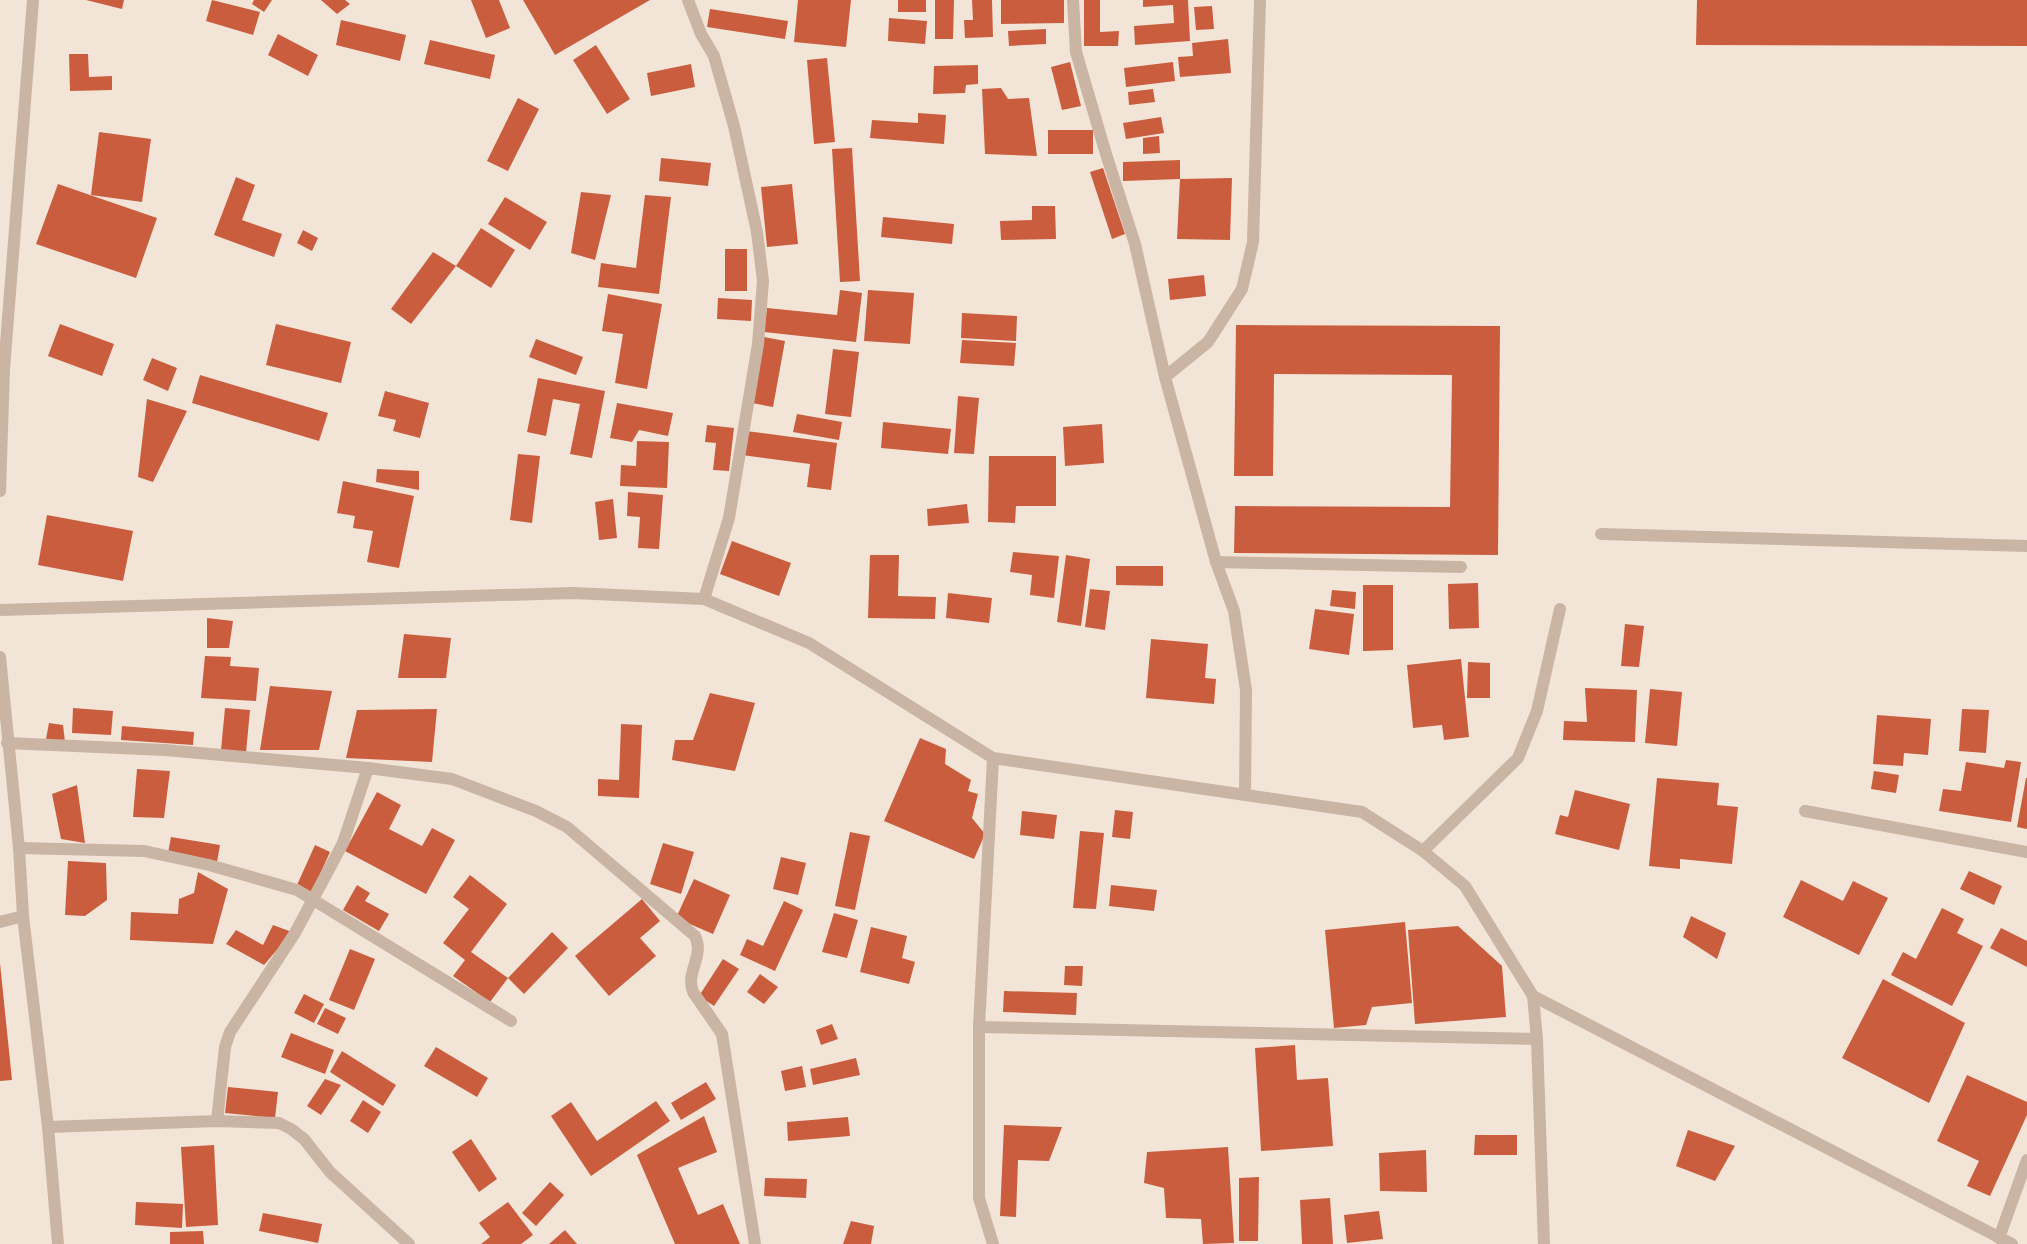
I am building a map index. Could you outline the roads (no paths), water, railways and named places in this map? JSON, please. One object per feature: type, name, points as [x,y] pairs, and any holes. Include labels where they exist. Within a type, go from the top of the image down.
[{"type":"street","points":[[0,491],[2,368],[33,0]]},
{"type":"street","points":[[688,0],[701,34],[714,56],[734,126],[758,232],[762,281],[758,344],[729,518],[704,599]]},
{"type":"street","points":[[1073,0],[1076,52],[1135,244],[1164,377],[1216,562],[1234,611],[1246,690],[1245,795]]},
{"type":"street","points":[[1164,377],[1208,342],[1242,289],[1253,242],[1260,0]]},
{"type":"street","points":[[1601,534],[2027,546]]},
{"type":"street","points":[[1216,562],[1461,568]]},
{"type":"street","points":[[0,610],[573,593],[704,599],[809,643],[993,758],[1362,812],[1422,851],[1465,886],[1533,996],[1537,1040],[1544,1244]]},
{"type":"street","points":[[1422,851],[1518,758],[1537,711],[1560,608]]},
{"type":"street","points":[[0,657],[7,743],[19,848],[23,916],[48,1127],[58,1244]]},
{"type":"street","points":[[7,743],[165,750],[368,768],[452,779],[536,811],[567,827],[695,936],[699,943],[699,954],[690,976],[690,984],[693,992],[722,1034],[755,1244]]},
{"type":"street","points":[[993,758],[979,1026],[979,1198],[993,1244]]},
{"type":"street","points":[[217,1121],[225,1046],[230,1032],[295,933],[314,899],[343,843],[368,768]]},
{"type":"street","points":[[1805,811],[2027,852]]},
{"type":"street","points":[[19,848],[144,850],[209,865],[297,890],[511,1022]]},
{"type":"street","points":[[0,922],[23,916]]},
{"type":"street","points":[[1533,996],[2012,1244]]},
{"type":"street","points":[[979,1026],[1537,1040]]},
{"type":"street","points":[[48,1127],[217,1121],[279,1123],[304,1139],[330,1172],[409,1244]]},
{"type":"street","points":[[1998,1238],[2027,1160]]}]
